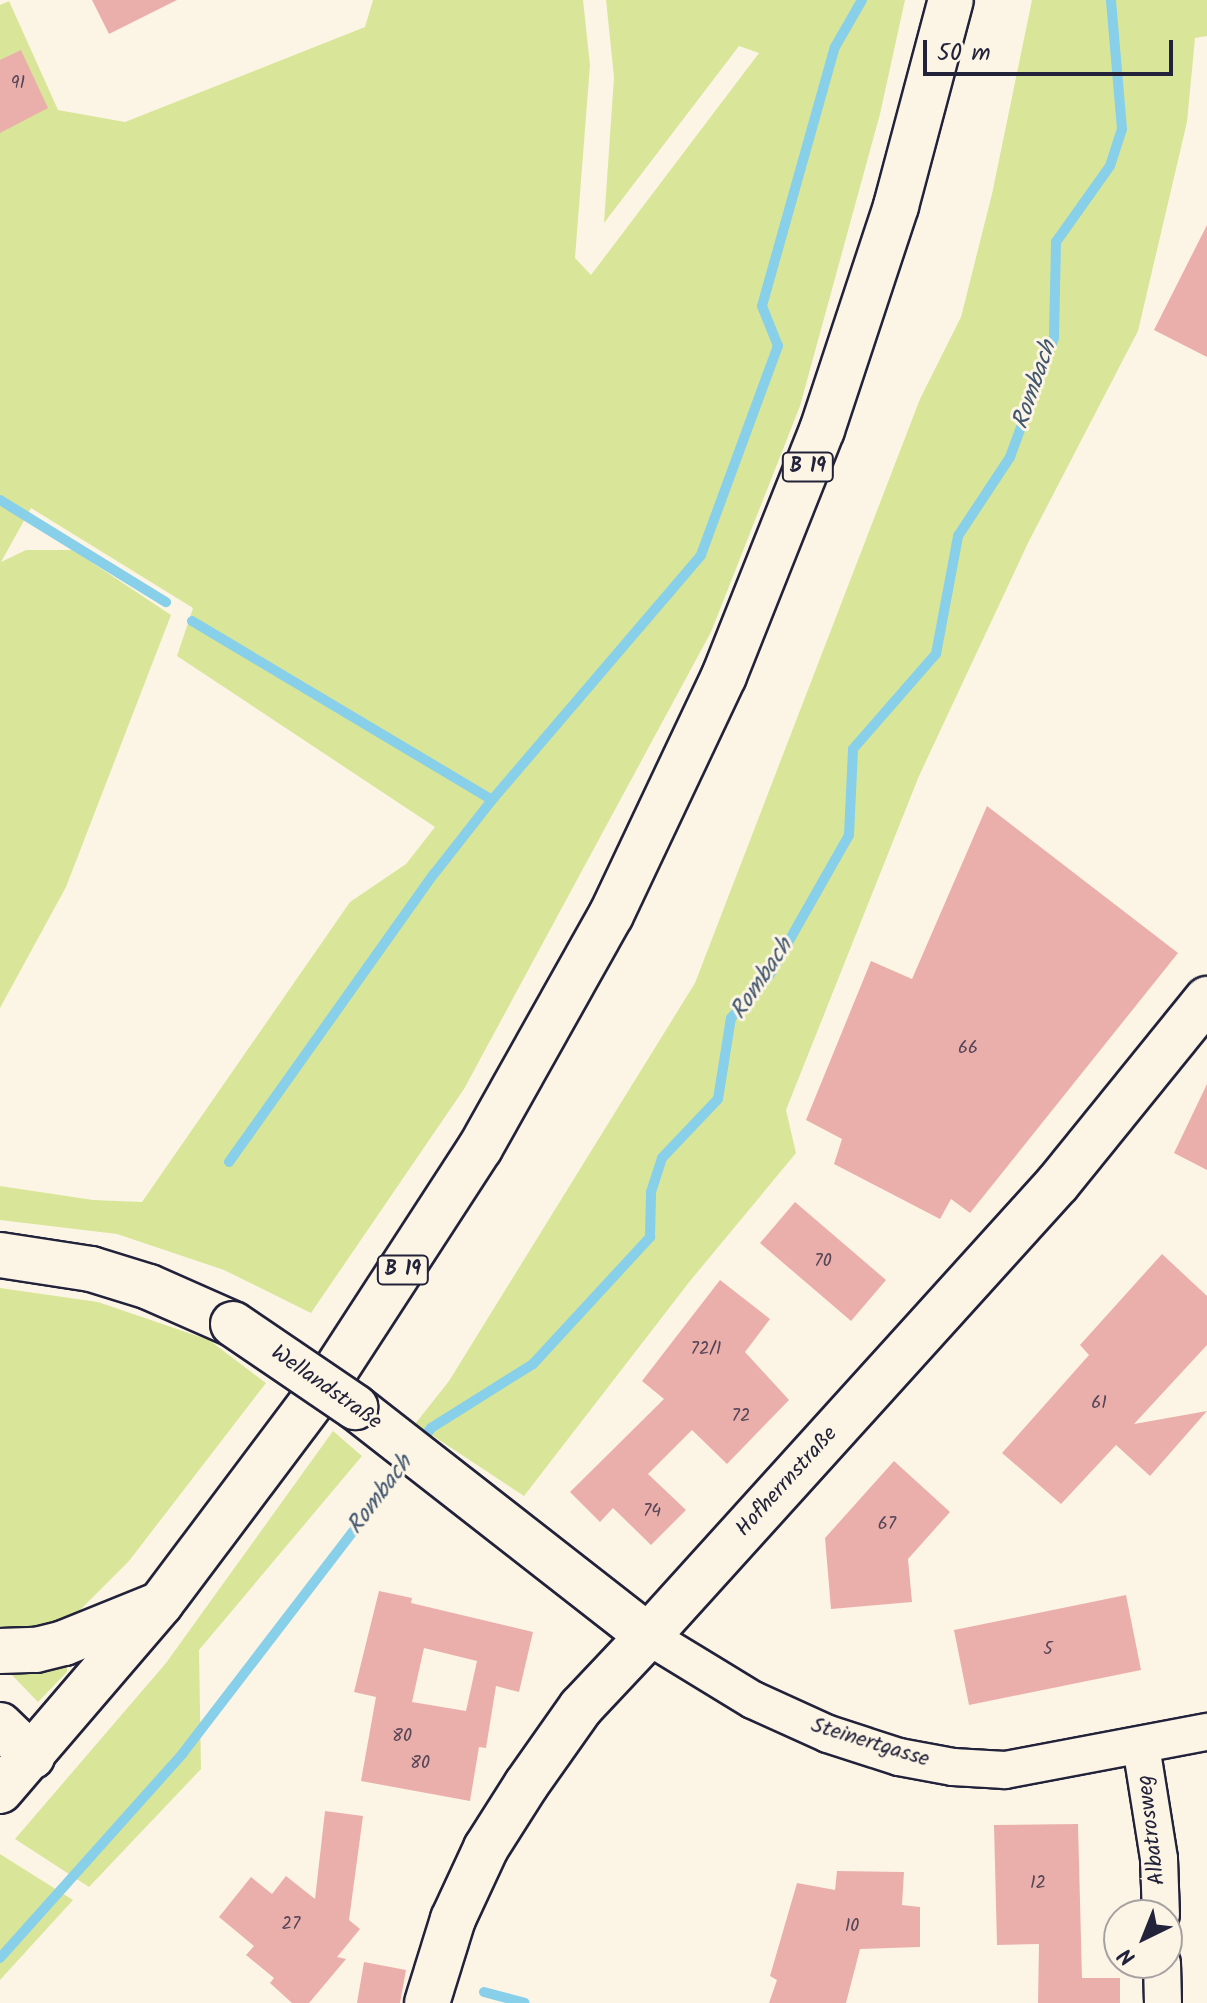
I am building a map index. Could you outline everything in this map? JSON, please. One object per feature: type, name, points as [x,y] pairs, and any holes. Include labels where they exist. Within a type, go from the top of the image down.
[{"type":"main road","name":"B 19","points":[[0,1791],[161,1603],[279,1450],[410,1260],[518,1083],[611,915],[724,676],[822,430],[896,206],[951,0]]},
{"type":"main road","name":"Hofherrnstraße","points":[[427,2003],[453,1919],[486,1848],[581,1707],[1058,1183],[1207,999]]},
{"type":"main road","name":"Wellandstraße","points":[[0,1255],[91,1269],[149,1287],[233,1324],[295,1364],[434,1468],[648,1636]]},
{"type":"main road","points":[[0,1651],[36,1650],[64,1643],[161,1603]]},
{"type":"main road","points":[[0,1725],[32,1756]]},
{"type":"street","name":"Steinertgasse","points":[[648,1636],[753,1700],[828,1734],[899,1757],[953,1767],[1005,1770],[1207,1732]]},
{"type":"street","name":"Albatrosweg","points":[[1141,1746],[1159,1859],[1160,1899]]},
{"type":"street","points":[[1162,1979],[1163,2003]]},
{"type":"green space","points":[[373,0],[583,0],[590,65],[575,258],[591,275],[759,53],[739,46],[604,223],[614,77],[606,0],[905,0],[880,114],[800,406],[711,632],[464,1089],[311,1313],[224,1270],[117,1234],[0,1220],[0,1186],[93,1200],[142,1202],[350,902],[406,864],[435,827],[177,656],[193,608],[31,508],[1,562],[26,550],[73,550],[171,615],[66,887],[0,1008],[0,5],[9,1],[58,110],[125,122],[365,27]]},
{"type":"green space","points":[[1032,0],[1207,0],[1207,36],[1195,38],[1187,122],[1138,331],[1028,543],[919,776],[786,1110],[796,1153],[690,1281],[524,1496],[415,1424],[449,1381],[695,983],[920,399],[961,317],[992,194]]},
{"type":"green space","points":[[0,1288],[98,1302],[209,1340],[266,1383],[129,1561],[69,1621],[35,1632],[0,1627]]},
{"type":"green space","points":[[333,1431],[362,1456],[199,1650],[201,1769],[89,1887],[15,1839],[166,1663]]},
{"type":"green space","points":[[67,1667],[67,1672],[38,1702],[11,1674],[13,1668]]},
{"type":"green space","points":[[0,1854],[73,1900],[0,1980]]},
{"type":"building","points":[[92,0],[177,0],[109,34]]},
{"type":"building","points":[[21,50],[48,108],[0,133],[0,60]]},
{"type":"building","points":[[1207,225],[1207,357],[1154,330]]},
{"type":"building","points":[[987,806],[1178,953],[970,1213],[951,1199],[940,1219],[834,1164],[842,1139],[806,1120],[871,961],[912,979]]},
{"type":"building","points":[[1207,1084],[1207,1170],[1174,1153]]},
{"type":"building","points":[[795,1202],[886,1280],[851,1321],[760,1243]]},
{"type":"building","points":[[1162,1254],[1207,1296],[1207,1345],[1134,1424],[1207,1411],[1150,1476],[1116,1445],[1061,1504],[1002,1453],[1089,1355],[1080,1345]]},
{"type":"building","points":[[720,1280],[770,1319],[745,1352],[789,1400],[727,1464],[692,1430],[648,1474],[686,1510],[651,1545],[613,1508],[600,1522],[570,1492],[664,1399],[642,1381]]},
{"type":"building","points":[[894,1461],[950,1512],[908,1559],[912,1602],[831,1609],[825,1538]]},
{"type":"building","points":[[379,1591],[412,1598],[411,1603],[533,1632],[519,1692],[496,1686],[486,1748],[479,1747],[470,1801],[361,1781],[376,1697],[354,1692]],"holes":[[[424,1648],[477,1661],[466,1711],[412,1702]]]},
{"type":"building","points":[[1126,1595],[1141,1670],[969,1705],[954,1630]]},
{"type":"building","points":[[325,1811],[363,1816],[349,1920],[360,1929],[337,1957],[346,1959],[309,2003],[292,2003],[270,1983],[274,1978],[246,1955],[254,1946],[219,1917],[251,1877],[272,1894],[286,1876],[315,1899]]},
{"type":"building","points":[[1078,1824],[1082,1978],[1120,1979],[1120,2003],[1038,2003],[1039,1944],[997,1945],[994,1825]]},
{"type":"building","points":[[837,1871],[904,1872],[902,1905],[920,1907],[920,1947],[860,1949],[846,2003],[769,2003],[777,1980],[770,1976],[797,1883],[835,1890]]},
{"type":"building","points":[[364,1962],[406,1970],[400,2003],[357,2003]]},
{"type":"waterway","points":[[229,1162],[434,874],[492,800],[701,555],[778,346],[762,306],[835,47],[862,0]]},
{"type":"waterway","name":"Rombach","points":[[418,1446],[431,1428],[533,1364],[650,1237],[651,1192],[662,1158],[718,1099],[731,1018],[769,976],[849,835],[853,749],[936,654],[958,536],[1010,457],[1054,338],[1056,242],[1110,166],[1122,129],[1111,0]]},
{"type":"waterway","points":[[0,500],[166,602]]},
{"type":"waterway","points":[[192,621],[492,800]]},
{"type":"waterway","name":"Rombach","points":[[0,1958],[183,1753],[406,1462]]},
{"type":"waterway","points":[[484,1992],[525,2003]]}]
